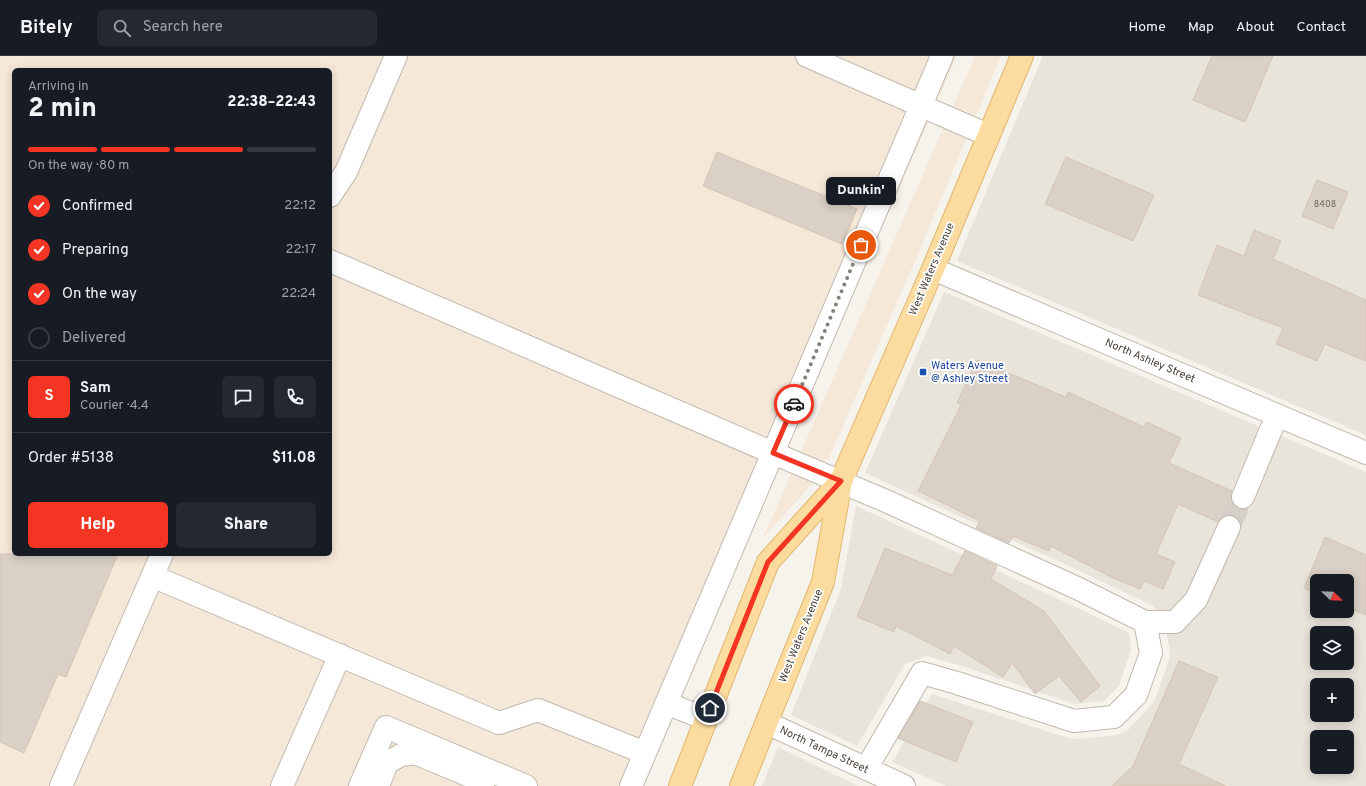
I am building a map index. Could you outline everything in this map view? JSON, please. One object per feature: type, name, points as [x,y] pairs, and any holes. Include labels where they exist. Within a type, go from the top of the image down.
[{"type":"main road","name":"West Waters Avenue","points":[[741,786],[823,582],[841,481],[933,269],[1022,56]]},
{"type":"main road","name":"West Waters Avenue","points":[[680,786],[768,562],[841,481]]},
{"type":"street","points":[[332,193],[346,172],[396,56]]},
{"type":"street","points":[[807,56],[988,135]]},
{"type":"street","points":[[631,786],[942,56]]},
{"type":"street","points":[[332,262],[841,481],[1077,588],[1145,622],[1175,622],[1196,600],[1229,527]]},
{"type":"street","name":"North Ashley Street","points":[[933,269],[1366,453]]},
{"type":"street","points":[[1243,497],[1277,415]]},
{"type":"street","points":[[61,786],[161,556]]},
{"type":"street","points":[[152,576],[499,723],[538,710],[645,753]]},
{"type":"street","points":[[866,769],[922,673],[957,682],[1074,721],[1114,717],[1136,695],[1151,653],[1145,622]]},
{"type":"street","points":[[282,786],[340,655]]},
{"type":"street","points":[[666,703],[706,719]]},
{"type":"street","name":"North Tampa Street","points":[[767,723],[904,786]]},
{"type":"street","points":[[360,786],[386,726],[516,784]]},
{"type":"street","points":[[378,786],[387,764],[401,754],[415,753],[477,779],[483,786]]},
{"type":"shaded area","points":[[0,56],[957,56],[637,786],[0,786]]},
{"type":"shaded area","points":[[975,56],[1001,56],[915,261],[828,460],[825,459],[823,472],[763,538]]},
{"type":"shaded area","points":[[1043,56],[1366,56],[1366,435],[957,261]]},
{"type":"shaded area","points":[[944,292],[1366,472],[1366,786],[946,786],[892,762],[932,694],[1068,738],[1077,739],[1118,735],[1128,730],[1154,702],[1169,660],[1170,652],[1164,621],[1153,606],[865,473]]},
{"type":"shaded area","points":[[856,506],[1129,633],[1131,650],[1119,686],[1104,701],[1074,704],[962,666],[926,656],[905,664],[857,746],[791,715],[841,589]]},
{"type":"shaded area","points":[[778,747],[858,786],[762,786]]},
{"type":"building","points":[[1212,56],[1273,56],[1245,122],[1193,100]]},
{"type":"building","points":[[717,152],[857,209],[842,244],[703,186]]},
{"type":"building","points":[[1066,157],[1154,195],[1133,241],[1045,204]]},
{"type":"building","points":[[1317,180],[1348,192],[1333,229],[1302,216]]},
{"type":"building","points":[[1254,230],[1281,241],[1273,259],[1366,300],[1366,361],[1325,344],[1317,361],[1276,344],[1283,328],[1198,295],[1217,245],[1244,256]]},
{"type":"building","points":[[977,360],[1066,397],[1068,392],[1144,427],[1147,422],[1181,438],[1169,463],[1232,491],[1231,498],[1233,505],[1239,509],[1248,508],[1241,524],[1239,519],[1234,516],[1228,515],[1222,517],[1218,522],[1178,504],[1156,554],[1175,562],[1163,589],[1144,581],[1140,589],[1113,578],[1051,546],[1049,551],[1013,536],[1009,543],[976,528],[980,521],[918,491],[961,405],[957,403]]},
{"type":"building","points":[[1325,537],[1366,555],[1366,615],[1354,610],[1354,574],[1310,574],[1310,591],[1304,588]]},
{"type":"building","points":[[885,548],[952,575],[965,551],[997,566],[991,579],[1044,611],[1100,686],[1081,702],[1059,676],[1035,694],[1012,663],[1003,677],[954,646],[950,654],[896,626],[894,632],[857,617]]},
{"type":"building","points":[[0,554],[12,554],[12,556],[117,556],[66,677],[58,674],[24,753],[0,742]]},
{"type":"building","points":[[1179,661],[1218,677],[1179,764],[1226,786],[1112,786],[1133,766]]},
{"type":"building","points":[[920,701],[973,722],[956,762],[898,738]]},
{"type":"tunnel","points":[[1229,527],[1243,497]]},
{"type":"way so far","points":[[794,404],[861,245]]},
{"type":"place","name":"Dunkin'","points":[[861,245]]},
{"type":"place","name":"Waters Avenue @ Ashley Street","points":[[923,372]]},
{"type":"route","points":[[710,708],[768,562],[841,481],[773,453],[794,404]]}]
